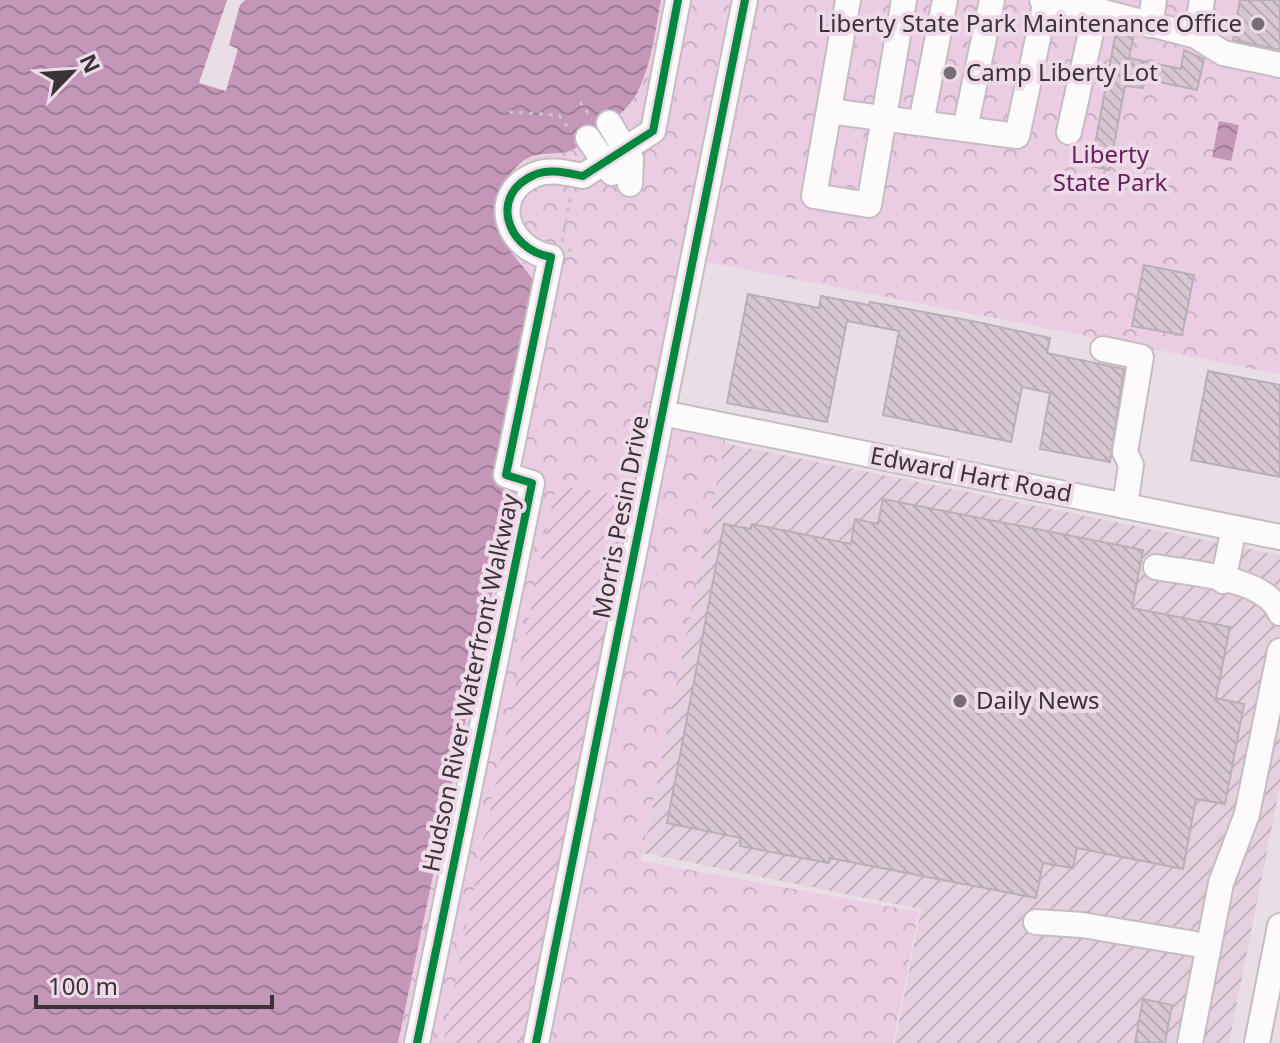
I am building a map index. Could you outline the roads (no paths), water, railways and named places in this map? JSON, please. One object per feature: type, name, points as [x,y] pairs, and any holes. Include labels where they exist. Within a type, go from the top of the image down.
[{"type":"street","points":[[619,169],[653,131],[678,0]]},
{"type":"street","name":"Morris Pesin Drive","points":[[536,1043],[745,0]]},
{"type":"street","points":[[848,0],[814,196],[869,205],[904,0]]},
{"type":"street","points":[[921,123],[945,0]]},
{"type":"street","points":[[965,129],[992,0]]},
{"type":"street","points":[[829,111],[1017,136],[1044,0],[1196,36],[1223,53],[1280,65]]},
{"type":"street","points":[[1150,25],[1154,0]]},
{"type":"street","points":[[1196,36],[1202,0]]},
{"type":"street","points":[[1069,132],[1096,10]]},
{"type":"street","points":[[609,123],[619,169]]},
{"type":"street","points":[[581,137],[619,169]]},
{"type":"street","name":"Hudson River Waterfront Walkway","points":[[417,1043],[532,483],[506,475],[551,257],[534,255],[513,237],[507,212],[518,185],[535,174],[556,171],[583,176],[619,169]]},
{"type":"street","points":[[1103,349],[1141,357],[1125,452],[1131,465],[1125,506]]},
{"type":"street","name":"Edward Hart Road","points":[[662,413],[1280,537]]},
{"type":"street","points":[[1223,581],[1234,528]]},
{"type":"street","points":[[1156,567],[1258,588],[1276,603],[1280,613]]},
{"type":"street","points":[[1190,1043],[1221,883],[1247,814],[1280,651]]},
{"type":"street","points":[[1036,922],[1082,925],[1207,946]]},
{"type":"street","points":[[1257,1043],[1280,928]]},
{"type":"water","points":[[0,0],[661,0],[648,64],[633,100],[602,130],[582,144],[562,153],[535,155],[522,162],[507,178],[497,198],[497,229],[536,284],[514,488],[398,1043],[0,1043]]},
{"type":"water","points":[[1219,121],[1239,125],[1231,161],[1212,157]]},
{"type":"place","name":"Liberty State Park Maintenance Office","points":[[1258,24]]},
{"type":"place","name":"Camp Liberty Lot","points":[[950,73]]},
{"type":"place","name":"Daily News","points":[[960,701]]},
{"type":"park label","name":"Liberty State Park","points":[[1110,169]]}]
